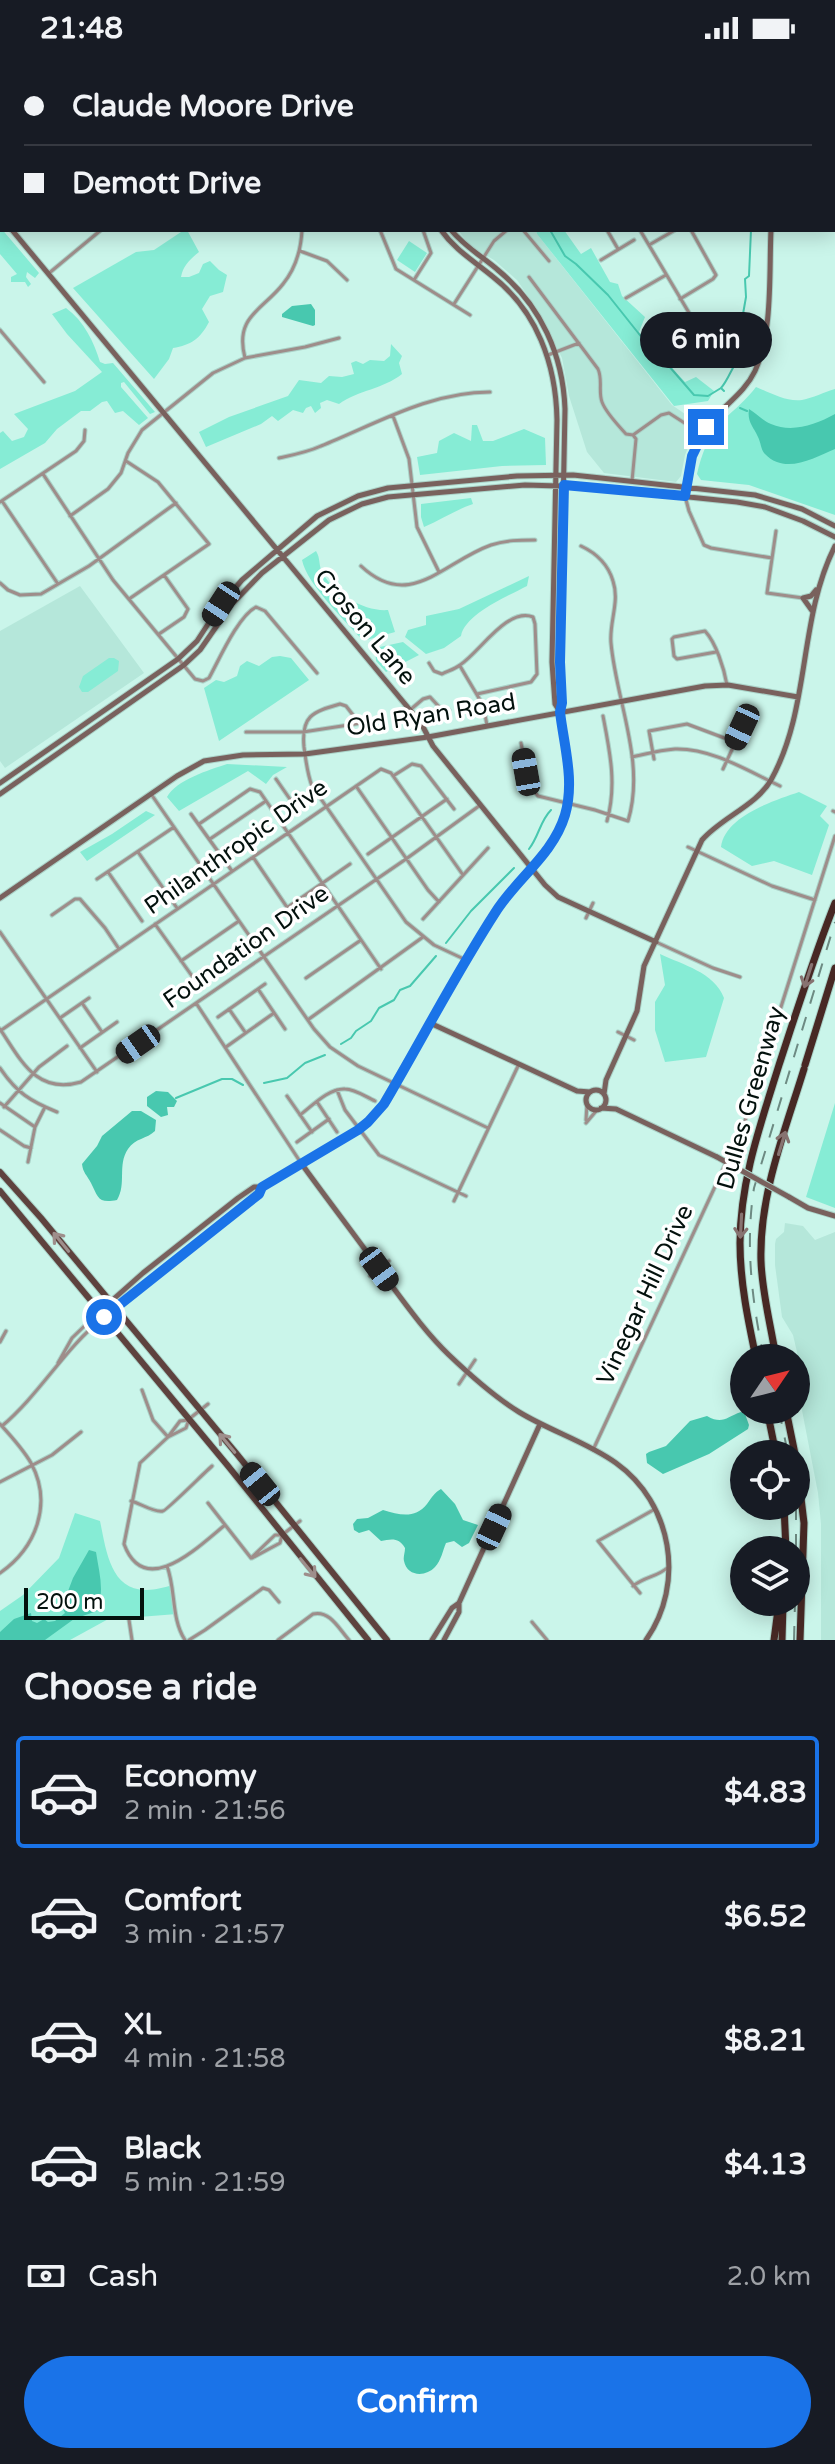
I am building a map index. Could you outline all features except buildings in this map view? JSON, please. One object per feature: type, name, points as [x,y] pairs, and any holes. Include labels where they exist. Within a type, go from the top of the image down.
[{"type":"highway","name":"Dulles Greenway","points":[[754,1344],[742,1276],[740,1243],[744,1184],[804,986],[835,903]]},
{"type":"highway","name":"Dulles Greenway","points":[[774,1344],[761,1260],[764,1219],[773,1174],[835,968]]},
{"type":"highway","points":[[802,1520],[803,1640]]},
{"type":"highway","points":[[774,1640],[779,1616]]},
{"type":"highway","points":[[782,1616],[782,1640]]},
{"type":"main road","points":[[0,1172],[200,1410],[387,1640]]},
{"type":"main road","points":[[0,1191],[368,1640]]},
{"type":"street","name":"Croson Lane","points":[[14,232],[410,710],[480,805],[545,885],[558,897],[713,968],[740,977]]},
{"type":"street","points":[[48,274],[99,232]]},
{"type":"street","points":[[245,358],[242,344],[246,324],[254,311],[283,284],[293,268],[300,251],[302,232]]},
{"type":"street","points":[[381,232],[396,269],[470,315]]},
{"type":"street","points":[[414,280],[431,253],[424,232]]},
{"type":"street","points":[[443,232],[454,247],[495,278],[519,303],[537,330],[548,355],[556,400],[552,662],[555,704],[560,712]]},
{"type":"street","points":[[54,1370],[72,1338],[164,1257],[254,1187],[262,1187],[358,1130],[378,1111],[495,912],[555,839],[568,802],[569,777],[560,712],[565,399],[555,353],[544,326],[525,297],[500,271],[466,246],[453,232]]},
{"type":"street","points":[[454,304],[494,241],[505,232]]},
{"type":"street","points":[[525,232],[549,261]]},
{"type":"street","points":[[608,232],[618,249]]},
{"type":"street","points":[[641,232],[698,328],[706,331],[711,328]]},
{"type":"street","points":[[649,245],[671,232]]},
{"type":"street","points":[[680,299],[716,275],[692,232]]},
{"type":"street","points":[[771,232],[766,331],[760,358],[742,390],[713,418],[702,434],[692,456],[685,496],[704,545],[772,558]]},
{"type":"street","points":[[601,260],[634,240]]},
{"type":"street","points":[[300,251],[327,261],[347,280]]},
{"type":"street","points":[[626,298],[666,275]]},
{"type":"street","points":[[529,277],[600,373],[601,399],[626,434],[633,435],[657,417],[669,413],[702,434]]},
{"type":"street","points":[[0,330],[44,382]]},
{"type":"street","points":[[70,516],[108,489],[121,473],[138,434],[213,373],[245,358],[339,338]]},
{"type":"street","points":[[548,355],[579,343]]},
{"type":"street","points":[[279,458],[317,448],[393,415],[454,394],[490,392]]},
{"type":"street","points":[[393,415],[409,459],[415,519],[439,572]]},
{"type":"street","points":[[58,584],[1,501],[76,451],[84,441],[85,430]]},
{"type":"street","points":[[632,481],[636,439],[633,435]]},
{"type":"street","points":[[126,461],[152,477],[209,544],[129,599]]},
{"type":"street","points":[[43,474],[99,559],[195,679],[206,680],[248,612],[256,607],[265,611],[317,673]]},
{"type":"street","points":[[0,783],[178,659],[197,641],[235,587],[317,516],[358,496],[411,484],[564,475],[766,498],[802,509],[835,526]]},
{"type":"street","points":[[0,794],[184,665],[208,641],[243,591],[319,527],[362,504],[412,494],[564,485],[765,507],[835,537]]},
{"type":"street","points":[[0,583],[14,594],[41,594],[99,559],[176,503]]},
{"type":"street","points":[[776,531],[767,593],[803,598],[813,594],[835,546]]},
{"type":"street","points":[[361,566],[379,581],[395,586],[411,585],[490,545],[511,540],[535,540]]},
{"type":"street","points":[[521,743],[533,791],[544,798],[568,802],[628,821],[634,790],[632,757],[611,644],[616,596],[613,581],[600,559],[581,546]]},
{"type":"street","points":[[158,634],[184,617],[188,609],[164,575]]},
{"type":"street","points":[[606,1080],[591,1092],[586,1122],[599,1109],[606,1080],[640,1001],[642,972],[697,851],[710,831],[761,793],[770,782],[787,744],[818,586]]},
{"type":"street","points":[[803,598],[813,612]]},
{"type":"street","points":[[429,663],[439,674],[460,666],[501,625],[529,615],[535,620],[535,679],[477,694]]},
{"type":"street","points":[[716,652],[677,659],[672,639],[705,631],[708,633],[716,652],[727,685]]},
{"type":"street","points":[[460,666],[483,705],[487,725]]},
{"type":"street","name":"Old Ryan Road","points":[[0,898],[151,794],[193,767],[212,759],[305,754],[428,737],[691,688],[727,685],[798,697]]},
{"type":"street","points":[[410,710],[430,697],[443,711],[449,710]]},
{"type":"street","points":[[360,724],[346,706],[340,704],[315,713],[305,724],[305,754],[312,786],[401,916],[423,937],[466,961]]},
{"type":"street","points":[[723,769],[749,713]]},
{"type":"street","points":[[603,716],[613,766],[607,821]]},
{"type":"street","points":[[246,732],[303,732],[381,720]]},
{"type":"street","points":[[654,759],[649,731],[687,724],[735,742]]},
{"type":"street","points":[[632,757],[653,752],[689,750],[727,761],[780,786]]},
{"type":"street","points":[[454,809],[418,765],[410,765],[393,776],[463,875]]},
{"type":"street","name":"Philanthropic Drive","points":[[0,1030],[381,769],[393,776]]},
{"type":"street","points":[[276,779],[294,805]]},
{"type":"street","points":[[356,786],[439,902]]},
{"type":"street","points":[[199,824],[250,789],[257,790],[381,969]]},
{"type":"street","points":[[151,794],[320,1036],[339,1054],[368,1072],[488,1128]]},
{"type":"street","points":[[368,854],[447,799]]},
{"type":"street","points":[[210,839],[266,801]]},
{"type":"street","name":"Foundation Drive","points":[[32,1074],[49,1083],[64,1086],[81,1082],[480,805]]},
{"type":"street","points":[[191,814],[232,871]]},
{"type":"street","points":[[97,879],[174,827]]},
{"type":"street","name":"Vinegar Hill Drive","points":[[593,1450],[744,1124],[835,836]]},
{"type":"street","points":[[688,847],[772,886],[815,900]]},
{"type":"street","points":[[423,919],[488,848]]},
{"type":"street","points":[[138,852],[178,909]]},
{"type":"street","points":[[253,857],[295,919]]},
{"type":"street","points":[[288,907],[350,864]]},
{"type":"street","points":[[108,872],[142,921]]},
{"type":"street","points":[[52,915],[75,899],[80,899],[119,949]]},
{"type":"street","points":[[586,918],[593,903]]},
{"type":"street","points":[[181,961],[239,921]]},
{"type":"street","points":[[155,924],[197,983]]},
{"type":"street","points":[[1,935],[97,1072]]},
{"type":"street","points":[[308,1020],[423,937]]},
{"type":"street","points":[[306,978],[361,940]]},
{"type":"street","points":[[218,1017],[265,984]]},
{"type":"street","points":[[258,989],[285,1029]]},
{"type":"street","points":[[60,1018],[89,998]]},
{"type":"street","points":[[82,1003],[102,1032]]},
{"type":"street","points":[[196,1003],[301,1163],[419,1321],[467,1373],[500,1399],[540,1424],[615,1462],[647,1494],[665,1533],[669,1565],[668,1586],[661,1612],[646,1640]]},
{"type":"street","points":[[229,1009],[246,1033]]},
{"type":"street","points":[[226,1047],[274,1013]]},
{"type":"street","points":[[80,1048],[117,1022]]},
{"type":"street","points":[[430,1023],[577,1091],[599,1091],[616,1109],[717,1157],[808,1208],[835,1216]]},
{"type":"street","points":[[0,1030],[32,1074]]},
{"type":"street","points":[[618,1032],[634,1040]]},
{"type":"street","points":[[35,1127],[2,1105],[49,1058],[67,1046]]},
{"type":"street","points":[[454,1201],[519,1064]]},
{"type":"street","points":[[0,1068],[17,1091],[57,1112]]},
{"type":"street","points":[[300,1115],[337,1090],[348,1089],[375,1101]]},
{"type":"street","points":[[337,1090],[345,1110],[379,1155],[466,1196]]},
{"type":"street","points":[[577,1091],[591,1108],[616,1109]]},
{"type":"street","points":[[287,1096],[312,1132]]},
{"type":"street","points":[[317,1102],[337,1132]]},
{"type":"street","points":[[28,1162],[35,1127],[45,1107]]},
{"type":"street","points":[[297,1142],[329,1119]]},
{"type":"street","points":[[0,1130],[31,1148]]},
{"type":"street","points":[[113,1305],[259,1194],[262,1187]]},
{"type":"street","points":[[153,1277],[164,1257]]},
{"type":"street","points":[[370,1276],[389,1261]]},
{"type":"street","points":[[0,1573],[20,1557],[36,1529],[41,1500],[32,1466],[1,1425],[28,1403],[102,1314]]},
{"type":"street","points":[[0,1342],[6,1331]]},
{"type":"street","points":[[459,1384],[475,1360]]},
{"type":"street","points":[[142,1390],[153,1420],[168,1437]]},
{"type":"street","points":[[208,1404],[189,1419],[180,1421],[140,1463],[123,1540],[127,1551],[143,1566],[153,1569],[167,1566],[193,1552],[225,1525]]},
{"type":"street","points":[[444,1640],[451,1632],[459,1603],[545,1415]]},
{"type":"street","points":[[168,1437],[186,1428],[189,1419]]},
{"type":"street","points":[[0,1482],[52,1455],[81,1432]]},
{"type":"street","points":[[131,1501],[166,1510],[212,1466]]},
{"type":"street","points":[[208,1503],[251,1558]]},
{"type":"street","points":[[640,1593],[598,1541],[656,1508]]},
{"type":"street","points":[[251,1558],[273,1537],[282,1535],[300,1521]]},
{"type":"street","points":[[251,1558],[280,1543],[282,1535]]},
{"type":"street","points":[[633,1586],[645,1577],[657,1575],[669,1565]]},
{"type":"street","points":[[167,1566],[173,1585],[178,1626],[187,1640],[263,1588],[269,1590],[279,1602]]},
{"type":"street","points":[[657,1575],[668,1586]]},
{"type":"street","points":[[432,1640],[452,1608],[459,1603]]},
{"type":"street","points":[[278,1640],[320,1612],[328,1616],[349,1640]]},
{"type":"street","points":[[129,1620],[132,1640]]},
{"type":"street","points":[[532,1622],[547,1640]]},
{"type":"street","points":[[285,1635],[288,1640]]},
{"type":"shaded area","points":[[0,232],[4,232],[39,273],[35,278],[27,272],[26,277],[31,284],[28,287],[25,282],[11,282],[11,277],[17,274],[0,254]]},
{"type":"shaded area","points":[[181,232],[188,232],[199,252],[187,263],[181,277],[199,273],[203,264],[210,261],[227,275],[223,292],[210,296],[202,309],[209,322],[206,328],[194,340],[173,348],[154,379],[73,288],[136,252],[154,250]]},
{"type":"shaded area","points":[[460,232],[536,232],[672,405],[698,423],[685,455],[681,476],[676,482],[604,473],[587,452],[569,396],[562,358],[540,314],[517,280],[494,260],[470,246]]},
{"type":"shaded area","points":[[565,232],[581,254],[591,248],[610,282],[618,284],[622,296],[645,317],[639,332],[685,382],[696,377],[714,391],[708,401],[674,406],[537,234]]},
{"type":"shaded area","points":[[409,241],[427,253],[415,272],[397,260]]},
{"type":"shaded area","points":[[311,304],[315,310],[313,326],[282,317],[292,306]]},
{"type":"shaded area","points":[[66,308],[88,332],[100,362],[113,363],[155,412],[150,414],[124,382],[121,383],[121,387],[148,418],[139,425],[123,411],[115,413],[107,401],[102,402],[90,411],[81,411],[57,429],[45,443],[0,469],[0,433],[3,431],[12,441],[24,437],[28,429],[14,414],[75,391],[102,372],[52,314]]},
{"type":"shaded area","points":[[391,344],[402,356],[399,363],[402,374],[395,379],[339,404],[327,400],[320,403],[321,408],[315,413],[311,406],[303,413],[293,410],[278,421],[272,416],[261,424],[206,447],[199,432],[229,417],[288,396],[299,380],[321,383],[329,376],[354,374],[351,363],[356,361],[363,364],[370,360],[384,361],[390,356]]},
{"type":"shaded area","points":[[756,387],[790,400],[806,399],[835,389],[835,515],[749,485],[701,480],[697,474],[703,452],[714,431]]},
{"type":"shaded area","points":[[749,409],[768,423],[787,428],[811,424],[835,414],[835,449],[800,463],[773,460],[763,450],[750,421]]},
{"type":"shaded area","points":[[472,425],[477,425],[483,441],[493,441],[524,429],[545,438],[546,465],[502,466],[420,475],[417,457],[437,453],[439,441],[454,433],[471,441]]},
{"type":"shaded area","points":[[471,498],[473,504],[424,527],[421,504]]},
{"type":"shaded area","points":[[316,551],[321,571],[328,581],[360,605],[388,610],[395,632],[363,641],[319,591],[305,570],[302,560]]},
{"type":"shaded area","points":[[529,576],[527,586],[479,613],[470,620],[461,636],[444,648],[426,654],[405,637],[408,630],[426,625],[426,616],[459,609]]},
{"type":"shaded area","points":[[80,586],[144,673],[5,768],[0,761],[0,631]]},
{"type":"shaded area","points":[[403,642],[419,655],[386,672],[376,661],[375,648]]},
{"type":"shaded area","points":[[272,657],[291,658],[309,680],[219,741],[204,688],[216,680],[224,682],[237,676],[240,666],[247,661],[259,666]]},
{"type":"shaded area","points":[[109,658],[119,661],[118,671],[88,692],[82,692],[79,687],[83,676]]},
{"type":"shaded area","points":[[227,764],[287,767],[273,775],[266,784],[248,771],[179,811],[167,797],[185,781]]},
{"type":"shaded area","points":[[799,792],[827,806],[820,816],[829,825],[812,875],[774,861],[752,866],[721,847],[724,836],[741,818],[764,805]]},
{"type":"shaded area","points":[[146,811],[155,815],[87,861],[80,852],[112,834]]},
{"type":"shaded area","points":[[660,954],[705,976],[724,998],[706,1057],[665,1062],[655,1030],[655,1002],[665,985]]},
{"type":"shaded area","points":[[156,1091],[168,1092],[177,1101],[174,1107],[167,1107],[168,1115],[161,1117],[147,1106],[147,1097]]},
{"type":"shaded area","points":[[835,1103],[835,1208],[806,1197]]},
{"type":"shaded area","points":[[132,1111],[141,1111],[156,1120],[155,1131],[128,1149],[117,1200],[102,1200],[82,1164],[102,1136]]},
{"type":"shaded area","points":[[785,1223],[803,1226],[815,1240],[835,1232],[835,1640],[821,1640],[821,1524],[810,1440],[805,1424],[810,1424],[810,1344],[795,1344],[782,1317],[775,1244],[784,1232]]},
{"type":"shaded area","points":[[707,1416],[724,1419],[730,1417],[730,1424],[749,1424],[748,1429],[709,1454],[663,1474],[647,1463],[646,1454],[666,1446],[690,1421]]},
{"type":"shaded area","points":[[441,1489],[455,1504],[463,1520],[478,1525],[469,1543],[462,1547],[454,1541],[446,1543],[437,1565],[427,1573],[417,1574],[409,1570],[404,1561],[405,1548],[397,1540],[381,1541],[369,1530],[359,1533],[354,1530],[353,1524],[357,1519],[368,1518],[383,1510],[401,1514],[417,1512]]},
{"type":"shaded area","points":[[75,1513],[100,1521],[112,1566],[125,1584],[147,1590],[173,1585],[177,1614],[112,1617],[70,1640],[0,1640],[0,1611],[23,1595],[59,1558]]},
{"type":"shaded area","points":[[89,1550],[96,1552],[100,1574],[101,1596],[97,1611],[74,1619],[45,1640],[0,1640],[0,1632],[14,1619],[31,1613],[32,1621],[37,1623],[44,1619],[48,1622],[65,1613],[62,1607],[73,1578]]},
{"type":"waterway","points":[[551,232],[565,256],[608,295],[694,395],[708,396],[721,388]]},
{"type":"waterway","points":[[724,391],[721,388],[735,364],[747,353],[744,342],[748,332],[743,314],[751,232]]},
{"type":"waterway","points":[[740,408],[747,411]]},
{"type":"waterway","points":[[529,849],[551,810]]},
{"type":"waterway","points":[[446,943],[471,911],[514,868]]},
{"type":"waterway","points":[[341,1044],[371,1021],[379,1008],[394,1000],[400,990],[410,986],[436,956]]},
{"type":"waterway","points":[[264,1083],[287,1078],[305,1063],[325,1055]]},
{"type":"waterway","points":[[176,1098],[222,1079],[232,1079],[243,1085]]},
{"type":"railway","points":[[761,1344],[751,1273],[750,1231],[754,1188],[835,922]]},
{"type":"railway","points":[[782,1424],[785,1440]]},
{"type":"railway","points":[[796,1520],[796,1536]]},
{"type":"railway","points":[[794,1640],[795,1616]]},
{"type":"route","points":[[104,1317],[259,1194],[262,1187],[358,1130],[384,1104],[495,912],[551,845],[564,818],[569,798],[560,712],[564,485],[685,496],[688,469],[706,427]]}]
